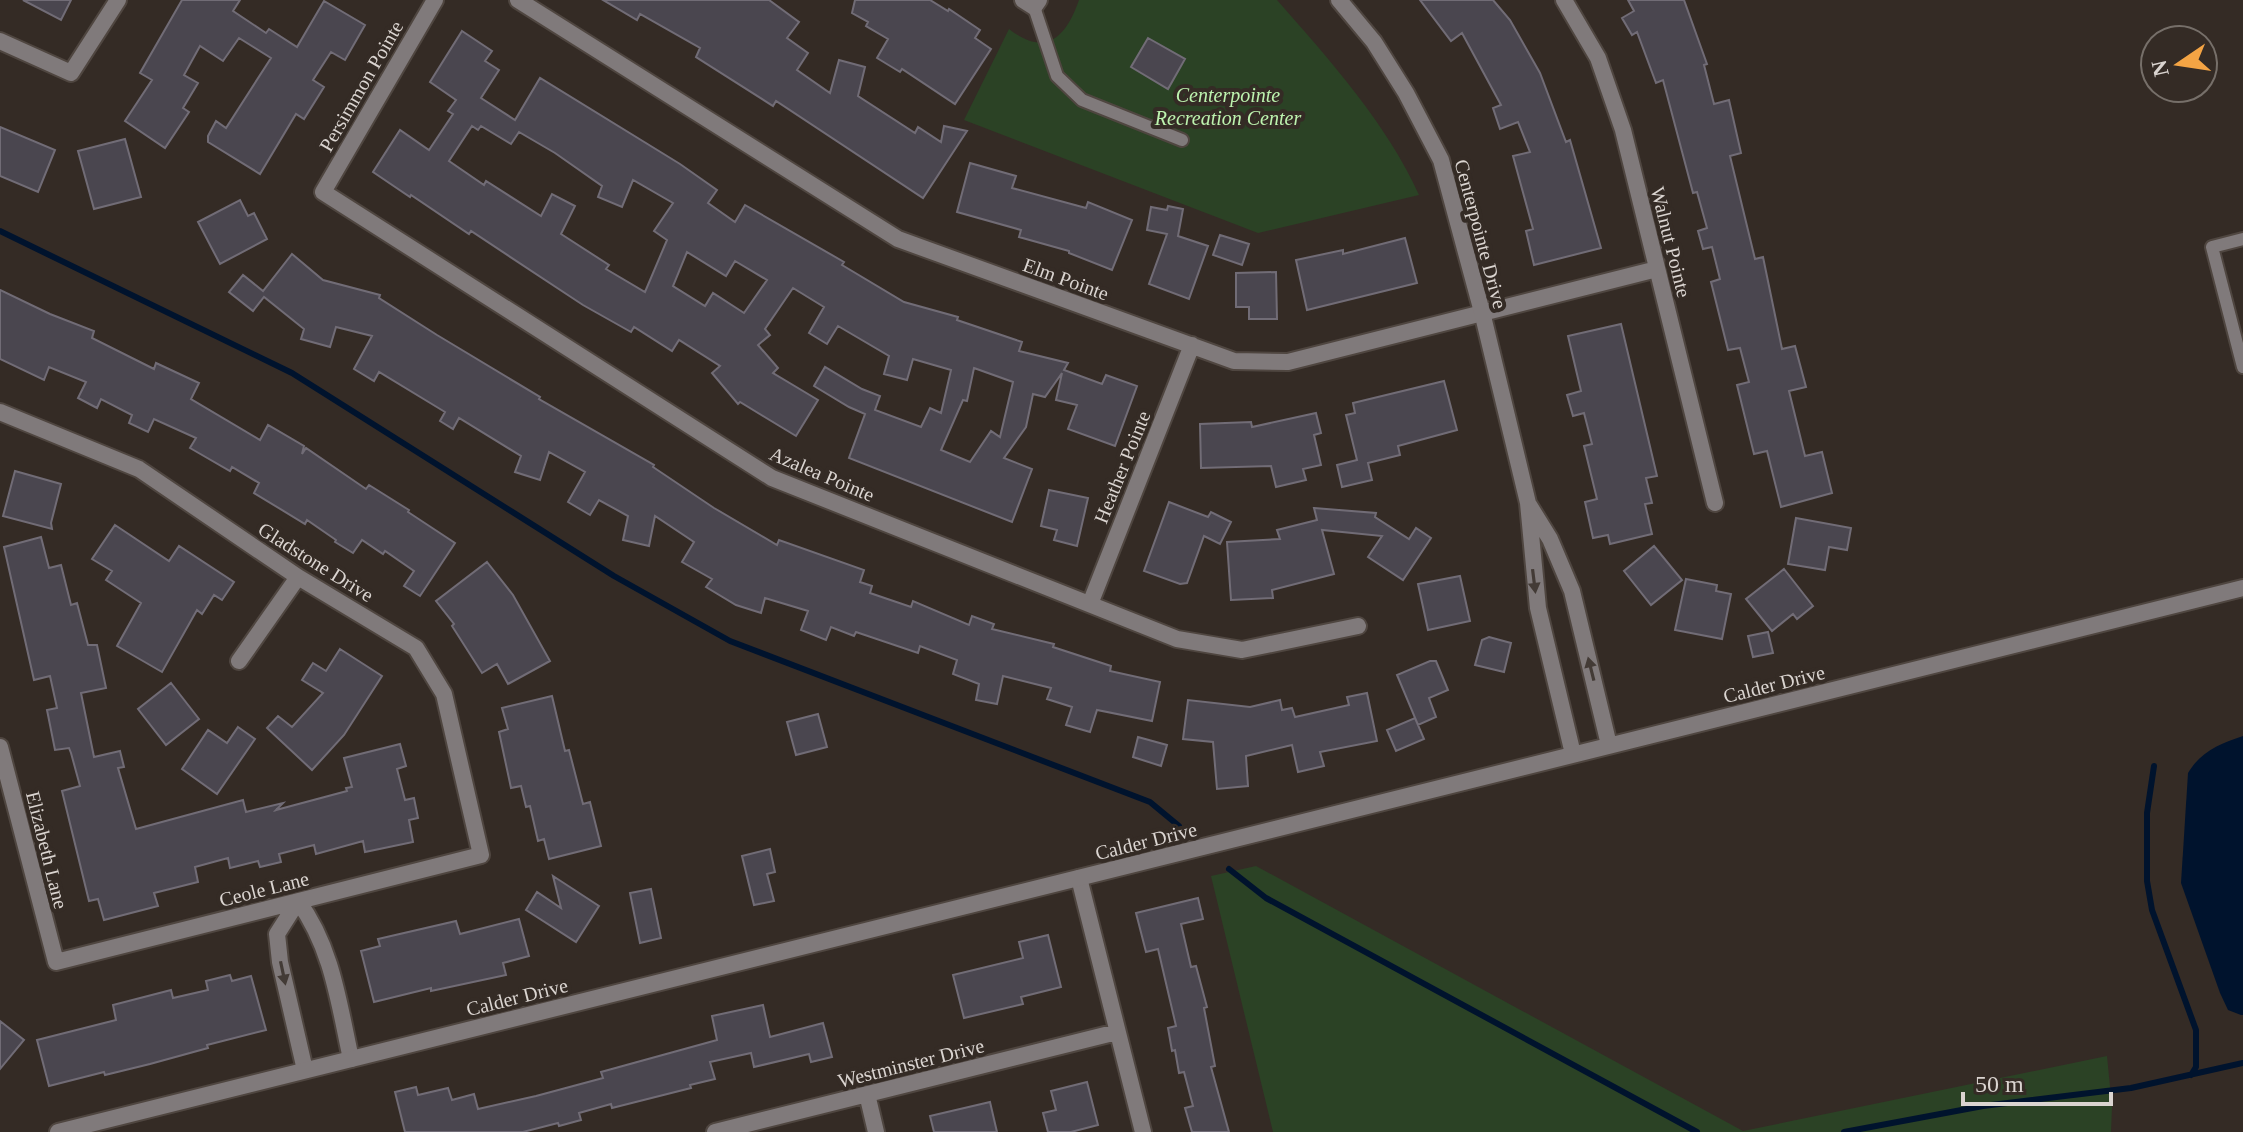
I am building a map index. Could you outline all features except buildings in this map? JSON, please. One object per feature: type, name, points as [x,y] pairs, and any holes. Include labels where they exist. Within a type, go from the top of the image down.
[{"type":"street","points":[[0,41],[71,73],[118,0]]},
{"type":"street","name":"Persimmon Pointe","points":[[323,192],[435,0]]},
{"type":"street","name":"Elm Pointe","points":[[518,0],[898,239],[1234,361],[1288,362],[1657,269]]},
{"type":"street","name":"Centerpointe Drive","points":[[1339,0],[1374,42],[1406,93],[1441,160],[1528,503],[1538,608],[1573,754]]},
{"type":"street","name":"Walnut Pointe","points":[[1564,0],[1598,58],[1623,130],[1715,503]]},
{"type":"street","name":"Azalea Pointe","points":[[323,192],[772,478],[1177,639],[1242,650],[1358,626]]},
{"type":"street","name":"Heather Pointe","points":[[1090,604],[1192,345]]},
{"type":"street","name":"Gladstone Drive","points":[[0,412],[139,469],[298,577],[416,648],[444,694],[481,855]]},
{"type":"street","name":"Centerpointe Drive","points":[[1528,503],[1550,539],[1572,591],[1609,745]]},
{"type":"street","points":[[239,661],[298,577]]},
{"type":"street","name":"Calder Drive","points":[[58,1132],[85,1129],[305,1070],[2243,588]]},
{"type":"street","name":"Elizabeth Lane","points":[[0,747],[56,962]]},
{"type":"street","name":"Ceole Lane","points":[[56,962],[481,855]]},
{"type":"street","points":[[1079,878],[1143,1132]]},
{"type":"street","points":[[305,1070],[280,962],[277,934],[298,901],[315,923],[326,951],[351,1059]]},
{"type":"street","name":"Westminster Drive","points":[[715,1132],[1117,1032]]},
{"type":"street","points":[[867,1094],[876,1132]]},
{"type":"lane","points":[[1032,2],[1057,76],[1070,89],[1082,100],[1182,140]]},
{"type":"lane","points":[[2243,239],[2212,247],[2243,367]]},
{"type":"green space","name":"Centerpointe Recreation Center","points":[[1079,0],[1277,0],[1374,118],[1419,195],[1258,233],[964,120],[1009,29],[1034,42],[1053,39],[1068,24]]},
{"type":"green space","points":[[1256,866],[1743,1131],[2107,1056],[2111,1132],[1273,1132],[1211,876]]},
{"type":"water","points":[[2243,736],[2241,1015],[2228,1010],[2220,993],[2181,883],[2188,773],[2205,754]]},
{"type":"waterway","points":[[0,231],[292,373],[614,576],[730,641],[1150,802],[1179,826]]},
{"type":"waterway","points":[[2154,766],[2147,813],[2147,881],[2152,910],[2196,1030],[2196,1067],[2191,1075]]},
{"type":"waterway","points":[[1229,869],[1266,898],[1697,1132]]},
{"type":"waterway","points":[[1844,1132],[1983,1106],[2131,1088],[2243,1063]]}]
